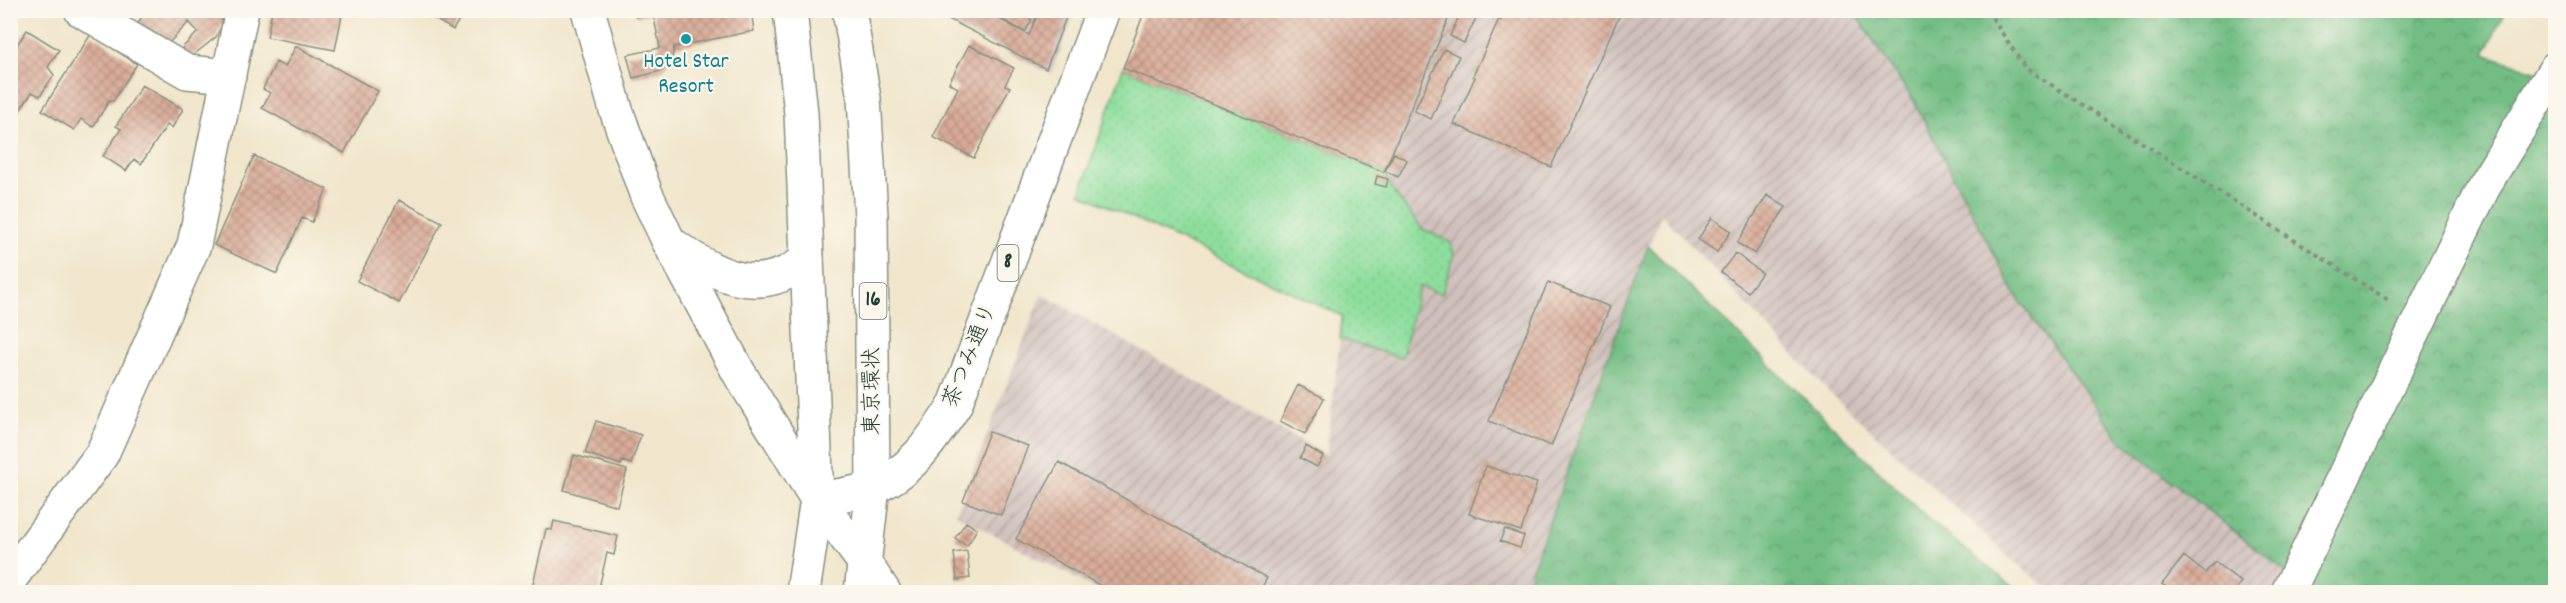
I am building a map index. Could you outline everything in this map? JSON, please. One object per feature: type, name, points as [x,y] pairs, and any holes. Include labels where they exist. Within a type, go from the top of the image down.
[{"type":"main road","points":[[81,10],[187,72],[229,76]]},
{"type":"main road","points":[[10,579],[102,454],[194,245],[242,10]]},
{"type":"main road","points":[[588,10],[616,110],[646,194],[669,243],[739,373],[863,577],[884,592]]},
{"type":"main road","points":[[790,10],[801,113],[817,499],[803,592]]},
{"type":"main road","name":"東京環状","points":[[849,10],[864,98],[871,216],[873,488],[863,577]]},
{"type":"main road","name":"茶つみ通り","points":[[817,499],[873,488],[905,468],[929,446],[955,405],[1103,10]]},
{"type":"main road","points":[[2288,592],[2485,183],[2556,68]]},
{"type":"main road","points":[[669,243],[700,265],[729,278],[763,281],[781,277],[794,271],[807,259]]},
{"type":"path","points":[[1987,10],[2025,68],[2420,320]]},
{"type":"shaded area","points":[[1853,10],[1914,101],[2015,294],[2121,441],[2292,577],[2284,592],[2052,592],[2010,558],[1827,390],[1661,214],[1524,592],[1101,592],[956,514],[1042,294],[1326,455],[1340,339],[1402,357],[1419,286],[1442,294],[1454,254],[1450,242],[1422,229],[1395,194],[1384,172],[1452,11]]},
{"type":"shaded area","points":[[924,11],[1075,11],[1051,74]]},
{"type":"green space","points":[[1853,11],[2505,11],[2485,54],[2555,78],[2555,592],[2284,592],[2292,577],[2121,441],[2015,294],[1914,101]]},
{"type":"green space","points":[[1123,68],[1384,172],[1395,194],[1422,229],[1450,242],[1454,254],[1442,294],[1419,286],[1402,358],[1340,339],[1342,316],[1080,193]]},
{"type":"green space","points":[[1648,246],[1929,520],[2020,592],[1524,592]]},
{"type":"building","points":[[145,10],[229,11],[216,37],[192,56],[184,56],[180,52],[198,32],[189,22],[162,50],[137,26]]},
{"type":"building","points":[[272,10],[343,10],[335,50],[267,37]]},
{"type":"building","points":[[420,10],[465,10],[453,30]]},
{"type":"building","name":"Hotel Star Resort","points":[[635,10],[751,10],[754,31],[674,47],[672,59],[661,71],[633,78],[627,55],[660,48],[653,13],[636,17]]},
{"type":"building","points":[[931,10],[983,10],[1029,35],[1039,10],[1069,10],[1046,69]]},
{"type":"building","points":[[997,10],[1015,10],[1032,20],[1025,32],[994,15]]},
{"type":"building","points":[[1145,10],[1452,10],[1384,172],[1123,68]]},
{"type":"building","points":[[1462,10],[1480,10],[1464,43],[1450,36]]},
{"type":"building","points":[[1505,10],[1612,10],[1620,14],[1551,167],[1454,124],[1475,77],[1473,76]]},
{"type":"building","points":[[27,30],[59,50],[48,67],[54,75],[40,96],[32,92],[18,113],[10,109],[10,55]]},
{"type":"building","points":[[91,34],[137,64],[93,127],[81,119],[74,130],[42,110]]},
{"type":"building","points":[[969,45],[1014,68],[1005,85],[1010,87],[974,158],[933,137],[958,88],[949,83]]},
{"type":"building","points":[[296,46],[378,91],[344,153],[262,108],[270,93],[263,89],[276,62],[285,67]]},
{"type":"building","points":[[1444,49],[1459,56],[1431,119],[1414,111]]},
{"type":"building","points":[[142,85],[183,109],[172,128],[167,125],[141,164],[134,159],[126,171],[103,156],[121,129],[116,126]]},
{"type":"building","points":[[1394,153],[1407,160],[1398,177],[1385,171]]},
{"type":"building","points":[[254,156],[327,189],[312,222],[302,218],[277,274],[214,245]]},
{"type":"building","points":[[1377,176],[1388,179],[1386,187],[1375,184]]},
{"type":"building","points":[[1767,195],[1786,207],[1755,254],[1737,243]]},
{"type":"building","points":[[399,200],[442,222],[399,303],[357,281]]},
{"type":"building","points":[[1712,218],[1731,231],[1717,252],[1698,239]]},
{"type":"building","points":[[1735,253],[1762,273],[1748,292],[1721,272]]},
{"type":"building","points":[[1548,282],[1610,307],[1551,446],[1489,421]]},
{"type":"building","points":[[1298,385],[1324,398],[1305,434],[1280,421]]},
{"type":"building","points":[[596,421],[641,435],[631,464],[622,461],[621,465],[585,453]]},
{"type":"building","points":[[989,432],[1028,446],[1001,515],[963,501]]},
{"type":"building","points":[[1306,446],[1323,456],[1317,467],[1300,458]]},
{"type":"building","points":[[574,455],[627,470],[617,506],[564,490]]},
{"type":"building","points":[[1059,462],[1267,578],[1259,592],[1112,592],[1016,539]]},
{"type":"building","points":[[1486,466],[1537,483],[1521,531],[1469,514]]},
{"type":"building","points":[[554,521],[618,536],[614,555],[607,553],[598,592],[531,592],[546,529],[552,530]]},
{"type":"building","points":[[966,522],[977,529],[967,546],[955,538]]},
{"type":"building","points":[[1505,529],[1524,536],[1520,548],[1500,541]]},
{"type":"building","points":[[967,551],[970,578],[957,580],[954,553]]},
{"type":"building","points":[[2184,556],[2205,573],[2215,562],[2241,582],[2236,589],[2240,592],[2173,592],[2162,584]]},
{"type":"place","name":"Hotel Star Resort","points":[[686,39]]}]
